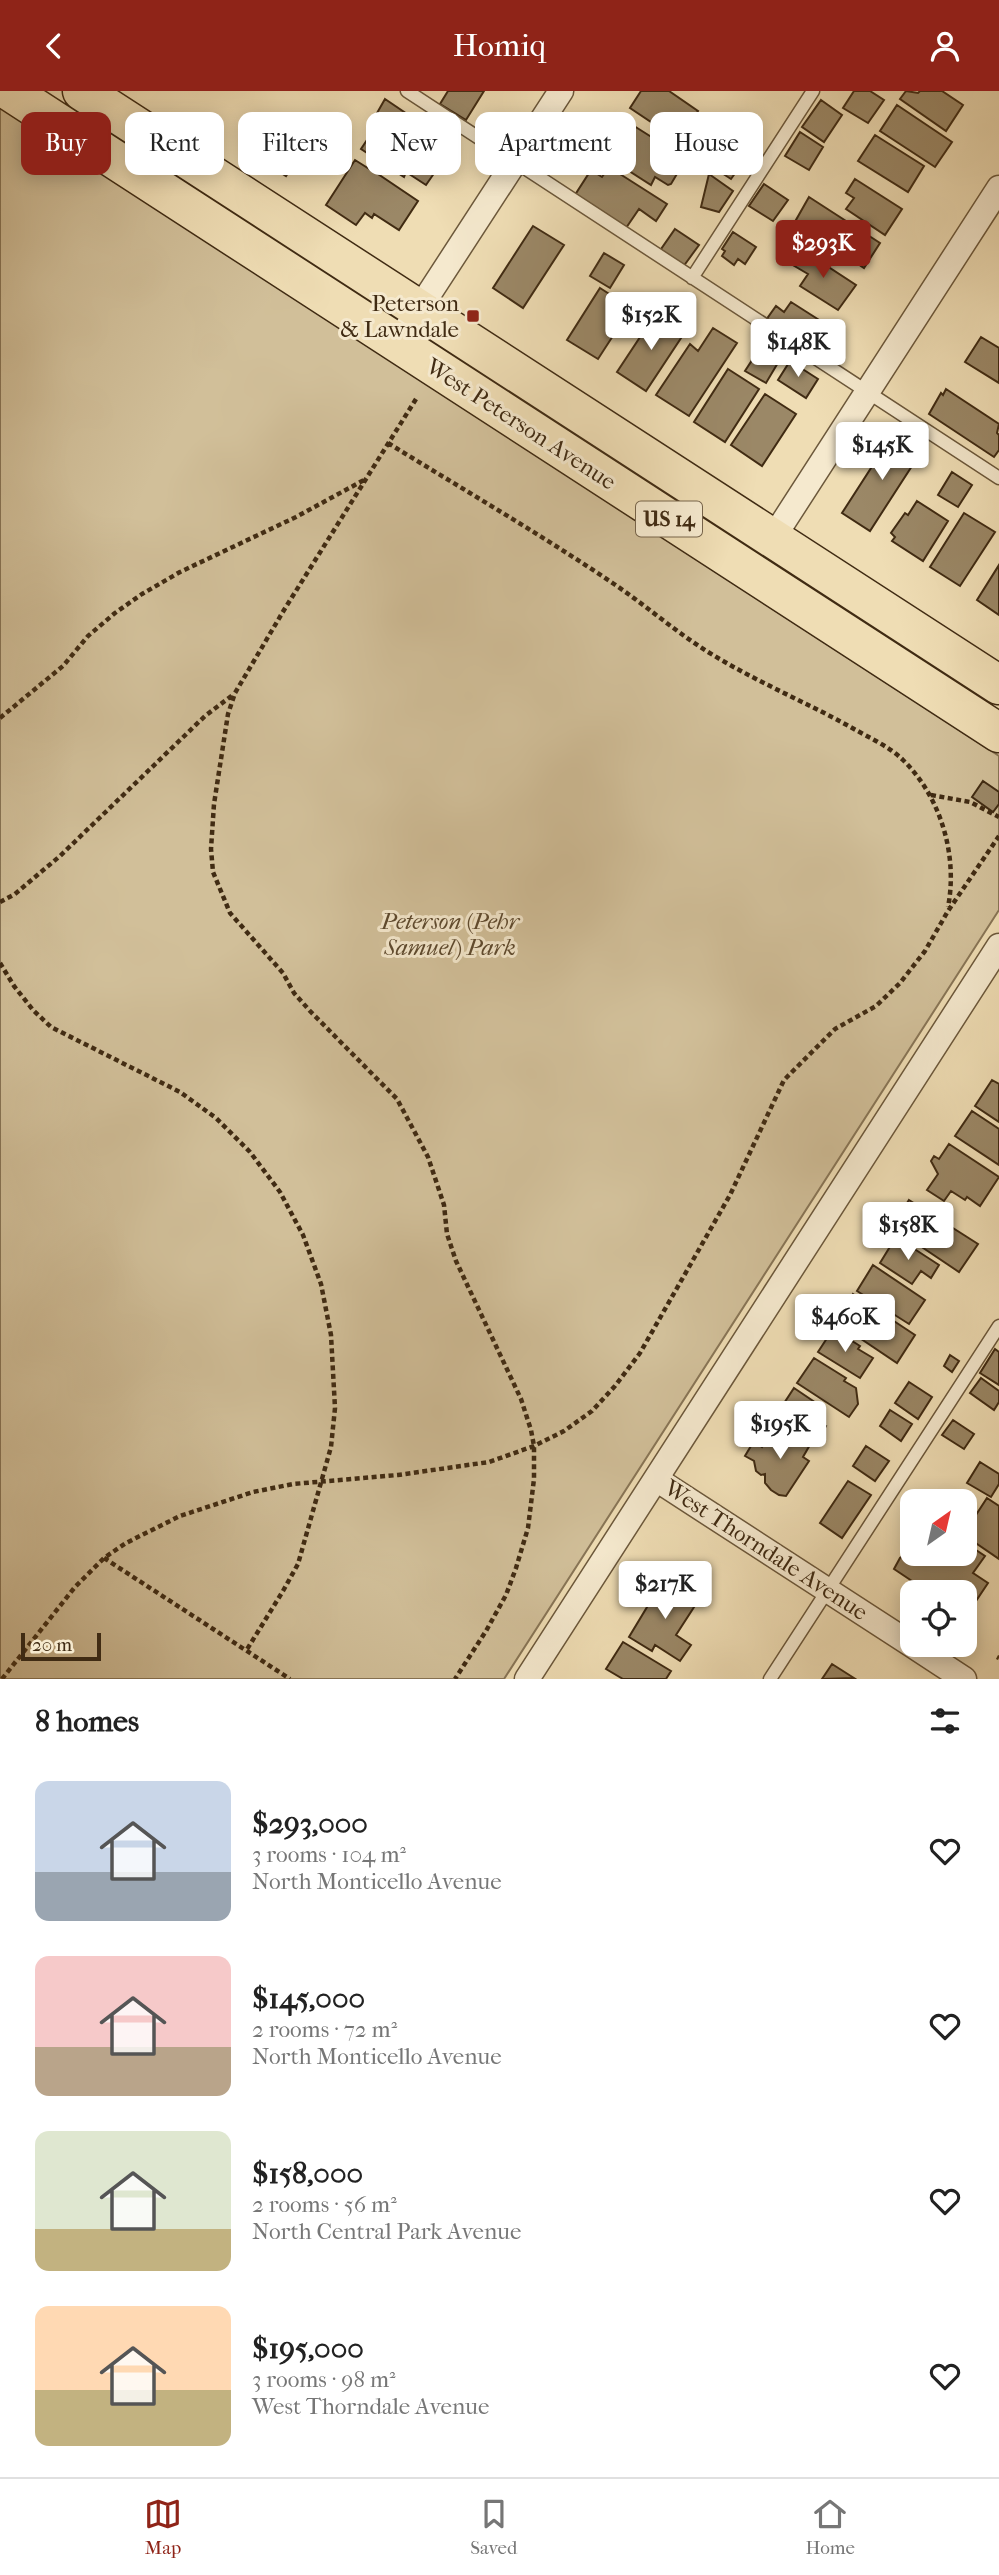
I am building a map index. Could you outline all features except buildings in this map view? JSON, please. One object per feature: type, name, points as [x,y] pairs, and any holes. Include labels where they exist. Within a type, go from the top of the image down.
[{"type":"main road","name":"West Peterson Avenue","points":[[9,91],[849,633],[999,733]]},
{"type":"main road","name":"West Peterson Avenue","points":[[82,91],[999,685]]},
{"type":"street","points":[[547,112],[561,91]]},
{"type":"street","points":[[397,343],[506,175]]},
{"type":"street","points":[[773,538],[999,188]]},
{"type":"street","points":[[527,1679],[987,973],[999,946]]},
{"type":"street","name":"West Thorndale Avenue","points":[[656,1479],[900,1637]]},
{"type":"street","name":"West Thorndale Avenue","points":[[930,1657],[964,1679]]},
{"type":"lane","points":[[407,91],[475,136]]},
{"type":"lane","points":[[692,278],[813,91]]},
{"type":"lane","points":[[535,175],[999,478]]},
{"type":"lane","points":[[770,1679],[999,1326]]},
{"type":"path","points":[[415,399],[235,693],[214,804],[212,849],[213,872],[230,913],[283,973],[294,993],[397,1099],[428,1157],[444,1205],[447,1234],[456,1261],[521,1398],[534,1446],[534,1479],[528,1528],[516,1568],[499,1607],[455,1679]]},
{"type":"path","points":[[388,443],[613,583],[683,637],[771,688],[878,743],[902,759],[930,795],[943,828],[951,867],[952,890],[948,911]]},
{"type":"path","points":[[0,718],[63,666],[88,636],[114,613],[142,594],[180,572],[296,517],[365,479]]},
{"type":"path","points":[[0,902],[15,894],[60,856],[205,716],[235,693]]},
{"type":"path","points":[[930,795],[970,802],[999,817]]},
{"type":"path","points":[[2,1679],[75,1587],[104,1558],[126,1543],[180,1516],[253,1492],[293,1483],[398,1475],[489,1462],[534,1446],[564,1431],[583,1417],[615,1386],[640,1353],[730,1195],[784,1080],[835,1029],[876,1006],[900,983],[925,951],[948,911],[999,836]]},
{"type":"path","points":[[0,963],[33,1010],[51,1027],[180,1092],[216,1118],[250,1152],[280,1192],[303,1235],[321,1284],[331,1335],[335,1408],[331,1447],[298,1563],[246,1651]]},
{"type":"path","points":[[104,1558],[290,1679]]},
{"type":"green space","name":"Peterson (Pehr Samuel) Park","points":[[0,107],[21,121],[21,175],[105,175],[999,756],[999,910],[504,1679],[0,1679]]},
{"type":"green space","points":[[478,368],[895,640],[877,633],[478,373]]},
{"type":"place","name":"Peterson & Lawndale","points":[[473,316]]}]
